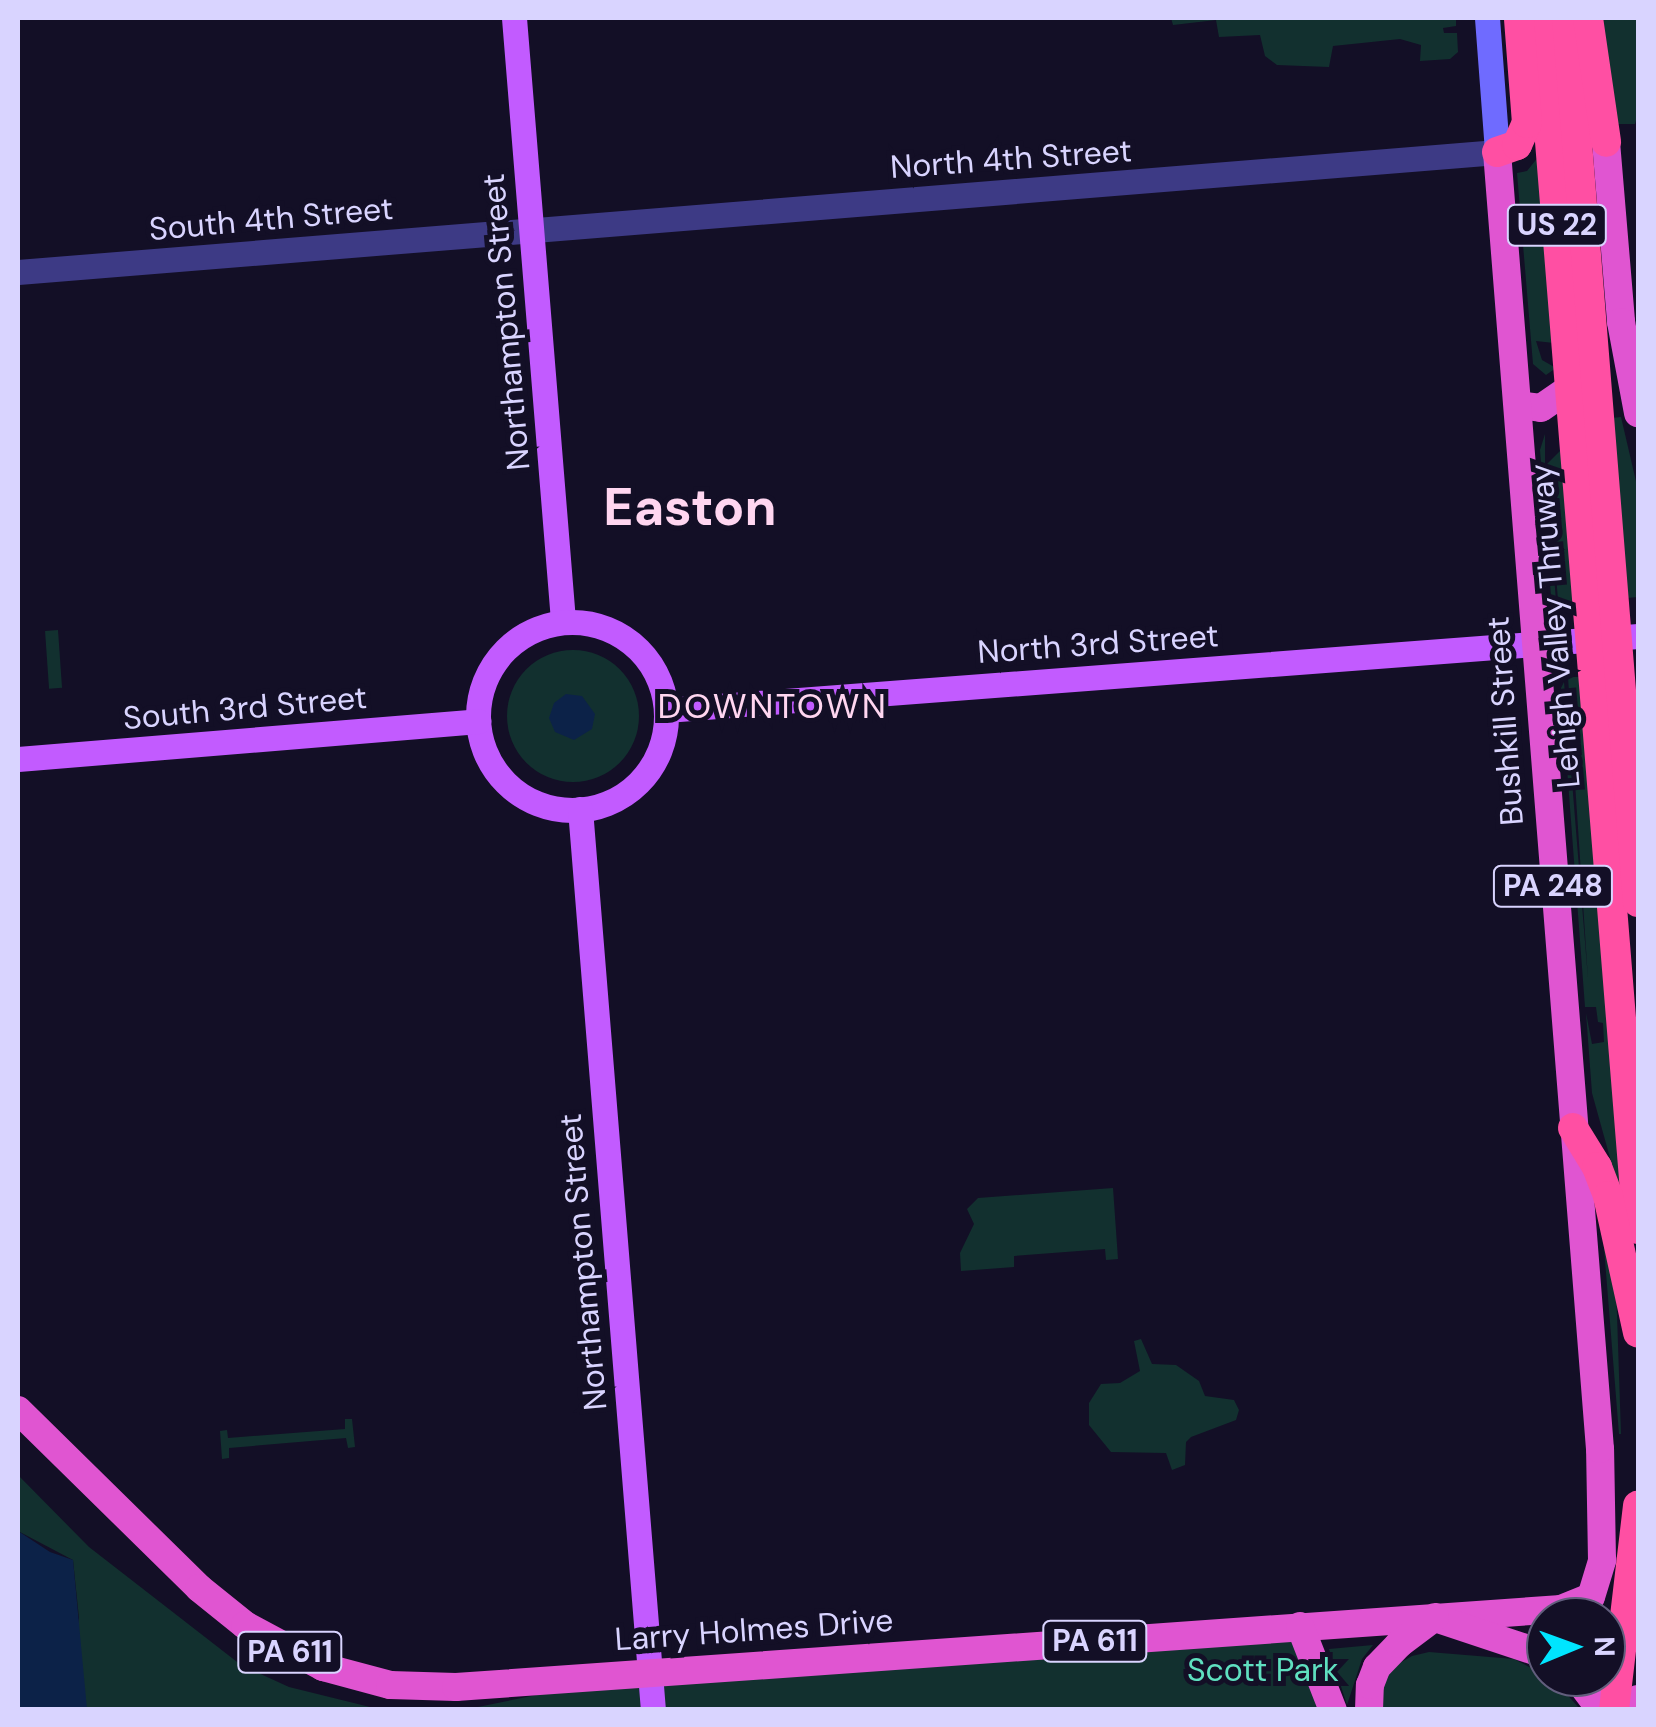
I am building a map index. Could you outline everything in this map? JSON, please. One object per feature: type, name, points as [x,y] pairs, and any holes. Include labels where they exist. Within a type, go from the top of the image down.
[{"type":"highway","points":[[1497,152],[1517,145],[1527,124],[1519,18]]},
{"type":"highway","name":"Lehigh Valley Thruway","points":[[1540,18],[1578,326],[1607,674],[1638,1229]]},
{"type":"highway","name":"Lehigh Valley Thruway","points":[[1567,18],[1578,326]]},
{"type":"highway","points":[[1588,18],[1606,142],[1627,361],[1638,413]]},
{"type":"highway","name":"Bushkill Street","points":[[1497,152],[1602,1493],[1601,1573],[1592,1597]]},
{"type":"highway","points":[[1518,405],[1541,408],[1608,362],[1627,361]]},
{"type":"highway","name":"Lehigh Valley Thruway","points":[[1607,674],[1638,902]]},
{"type":"highway","points":[[1573,1128],[1598,1167],[1608,1196],[1638,1333]]},
{"type":"highway","name":"Larry Holmes Drive","points":[[18,1410],[212,1599],[245,1625],[300,1657],[366,1681],[423,1688],[1526,1611]]},
{"type":"highway","points":[[1614,1710],[1638,1504]]},
{"type":"highway","points":[[1369,1710],[1370,1685],[1377,1667],[1399,1644],[1435,1617],[1454,1628],[1526,1649]]},
{"type":"highway","points":[[1300,1626],[1333,1710]]},
{"type":"highway","points":[[1637,1710],[1638,1699]]},
{"type":"main road","name":"Northampton Street","points":[[514,18],[562,621]]},
{"type":"main road","name":"Bushkill Street","points":[[1487,18],[1497,152]]},
{"type":"main road","points":[[562,621],[588,622],[634,645],[662,684],[666,710],[659,750],[640,782],[605,804],[580,810],[542,804],[513,790],[491,764],[478,722],[487,677],[501,655],[541,628],[562,621]]},
{"type":"main road","name":"North 3rd Street","points":[[666,710],[1638,636]]},
{"type":"main road","name":"South 3rd Street","points":[[18,759],[478,722]]},
{"type":"main road","name":"Northampton Street","points":[[580,810],[653,1710]]},
{"type":"street","name":"North 4th Street","points":[[531,230],[1497,152]]},
{"type":"street","name":"South 4th Street","points":[[18,272],[531,230]]},
{"type":"green space","points":[[1171,18],[1456,18],[1456,26],[1443,28],[1444,33],[1457,33],[1458,52],[1450,59],[1420,61],[1421,45],[1400,39],[1333,46],[1329,67],[1277,65],[1265,56],[1260,35],[1219,37],[1216,20],[1173,25]]},
{"type":"green space","points":[[1597,18],[1638,18],[1635,124],[1613,124]]},
{"type":"green space","points":[[1539,156],[1554,343],[1536,341],[1542,360],[1556,368],[1546,375],[1533,364],[1517,173],[1527,171]]},
{"type":"green space","points":[[1621,417],[1638,490],[1638,597],[1627,598],[1612,418]]},
{"type":"green space","points":[[1545,434],[1556,601],[1551,596],[1540,450]]},
{"type":"green space","points":[[1562,449],[1574,603],[1558,600],[1547,464]]},
{"type":"green space","points":[[58,630],[62,688],[49,689],[45,631]]},
{"type":"green space","points":[[573,650],[598,655],[620,669],[634,691],[639,716],[634,741],[620,763],[598,777],[573,782],[548,777],[526,763],[512,741],[507,716],[512,691],[526,669],[548,655]]},
{"type":"green space","points":[[1568,677],[1581,677],[1627,1219],[1592,1093],[1586,1013],[1592,1044],[1604,1042],[1603,1023],[1598,1022],[1596,1007],[1585,1007],[1561,688],[1564,682],[1588,979]]},
{"type":"green space","points":[[1113,1188],[1118,1259],[1106,1260],[1105,1249],[1014,1256],[1014,1267],[961,1271],[960,1253],[974,1224],[967,1209],[978,1198]]},
{"type":"green space","points":[[1602,1223],[1616,1285],[1621,1434],[1619,1434]]},
{"type":"green space","points":[[1141,1339],[1152,1364],[1176,1365],[1199,1381],[1205,1396],[1234,1400],[1239,1410],[1236,1420],[1191,1437],[1186,1442],[1185,1465],[1172,1470],[1166,1453],[1111,1452],[1089,1425],[1089,1403],[1101,1384],[1120,1383],[1140,1371],[1134,1341]]},
{"type":"green space","points":[[345,1419],[352,1419],[355,1447],[348,1448],[346,1438],[229,1448],[229,1458],[222,1459],[220,1431],[227,1430],[228,1438],[345,1429]]},
{"type":"green space","points":[[18,1475],[89,1547],[241,1665],[289,1687],[378,1709],[63,1709],[79,1618],[73,1560],[18,1531]]},
{"type":"green space","name":"Scott Park","points":[[1300,1626],[1333,1710],[463,1710],[650,1672]]},
{"type":"green space","points":[[1373,1645],[1362,1659],[1347,1705],[1329,1649]]},
{"type":"green space","points":[[1429,1652],[1514,1659],[1526,1665],[1526,1697],[1569,1697],[1580,1709],[1376,1710],[1382,1673],[1412,1656]]},
{"type":"water","points":[[566,694],[582,696],[595,714],[592,729],[574,740],[555,732],[549,718],[554,703]]},
{"type":"water","points":[[18,1531],[50,1552],[73,1560],[87,1709],[18,1709]]},
{"type":"district","name":"Easton","points":[[690,508]]},
{"type":"district","name":"DOWNTOWN","points":[[773,706]]}]
